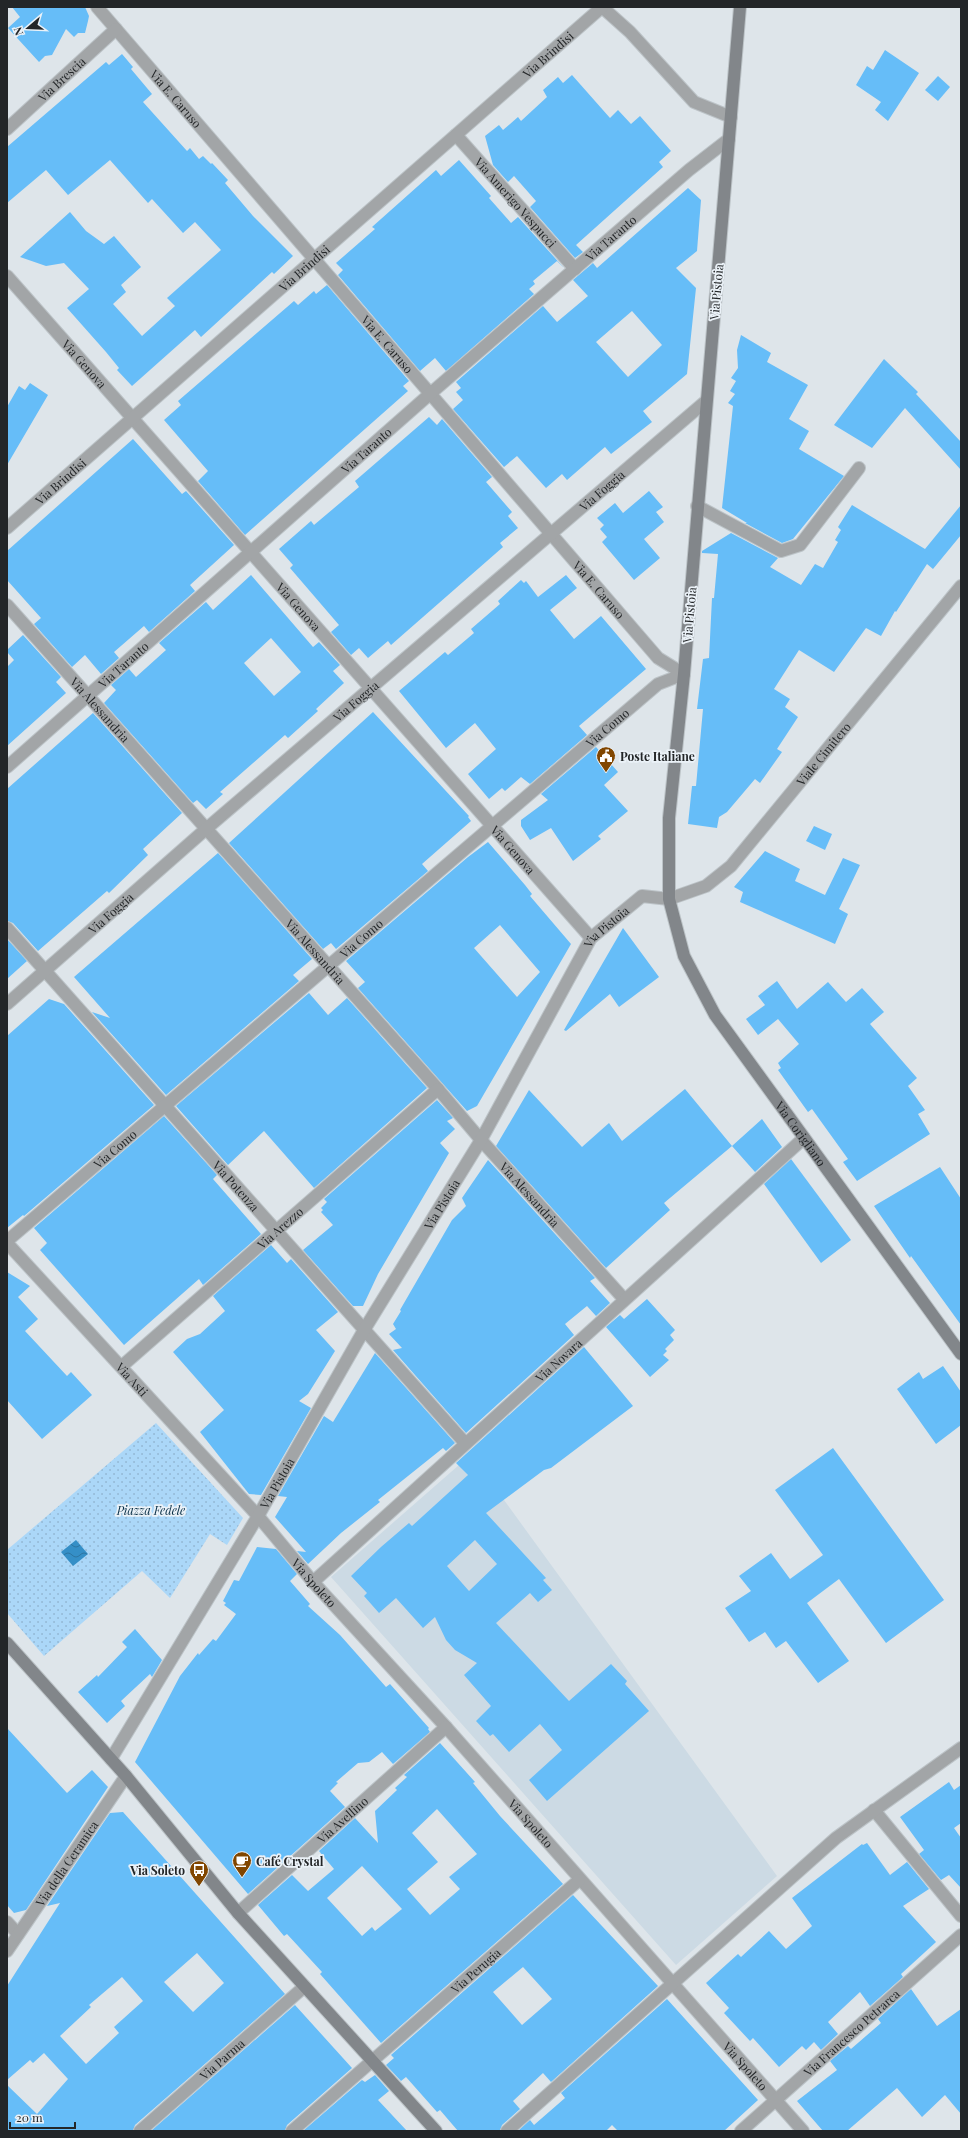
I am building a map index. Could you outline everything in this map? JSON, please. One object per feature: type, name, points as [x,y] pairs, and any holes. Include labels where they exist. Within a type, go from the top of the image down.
[{"type":"street","name":"Via E. Caruso","points":[[97,7],[658,658],[684,674]]},
{"type":"street","points":[[602,7],[630,32],[694,102],[731,117]]},
{"type":"street","name":"Via Brindisi","points":[[7,528],[602,7]]},
{"type":"street","name":"Via Pistoia","points":[[111,1759],[258,1516],[364,1330],[481,1140],[591,938],[642,896],[669,899],[669,818],[684,674],[740,7]]},
{"type":"street","name":"Via Brescia","points":[[7,129],[116,29]]},
{"type":"street","name":"Via Amerigo Vespucci","points":[[456,135],[574,269]]},
{"type":"street","name":"Via Taranto","points":[[7,767],[252,553],[431,393],[689,170],[729,139]]},
{"type":"street","name":"Via Genova","points":[[7,276],[591,938]]},
{"type":"street","name":"Via Foggia","points":[[7,1004],[206,829],[551,532],[706,401]]},
{"type":"street","points":[[697,506],[781,552],[800,545],[859,468]]},
{"type":"street","name":"Viale Cimitero","points":[[669,899],[706,886],[731,866],[961,586]]},
{"type":"street","name":"Via Alessandria","points":[[7,605],[438,1089],[481,1140],[624,1299]]},
{"type":"street","name":"Via Como","points":[[7,1242],[658,684],[684,674]]},
{"type":"street","name":"Via Corigliano","points":[[669,899],[684,956],[715,1015],[961,1354]]},
{"type":"street","name":"Via Potenza","points":[[7,928],[465,1443]]},
{"type":"street","name":"Via Arezzo","points":[[122,1366],[438,1089]]},
{"type":"street","name":"Via Novara","points":[[313,1582],[624,1299],[804,1138]]},
{"type":"street","name":"Via Asti","points":[[7,1242],[258,1516]]},
{"type":"street","name":"Via Spoleto","points":[[258,1516],[313,1582],[446,1727],[579,1880],[674,1983],[803,2131]]},
{"type":"street","points":[[7,1643],[126,1776],[238,1913],[436,2131]]},
{"type":"street","name":"Via Avellino","points":[[238,1913],[446,1727]]},
{"type":"street","points":[[507,2131],[836,1838],[961,1748]]},
{"type":"street","name":"Via della Ceramica","points":[[7,1951],[126,1776]]},
{"type":"street","points":[[874,1810],[961,1916]]},
{"type":"street","name":"Via Perugia","points":[[292,2131],[579,1880]]},
{"type":"street","points":[[7,1922],[18,1934]]},
{"type":"street","name":"Via Francesco Petrarca","points":[[741,2131],[961,1935]]},
{"type":"street","name":"Via Parma","points":[[140,2131],[304,1987]]},
{"type":"shaded area","points":[[459,1465],[470,1478],[504,1500],[777,1876],[676,1965],[331,1577]]},
{"type":"green space","name":"Piazza Fedele","points":[[156,1423],[243,1518],[227,1545],[210,1534],[170,1598],[142,1571],[44,1656],[7,1613],[7,1550]]},
{"type":"water","points":[[76,1540],[88,1554],[73,1566],[61,1552]]},
{"type":"building","points":[[12,7],[85,7],[89,16],[85,33],[78,33],[74,37],[66,29],[52,55],[45,56],[39,62],[8,28],[20,17]]},
{"type":"building","points":[[885,50],[919,73],[888,121],[875,110],[881,102],[856,85],[867,66],[873,70]]},
{"type":"building","points":[[122,54],[133,67],[131,69],[152,94],[143,102],[187,151],[190,148],[199,159],[203,156],[211,164],[212,163],[228,180],[225,183],[253,216],[293,256],[274,274],[272,272],[201,337],[195,330],[132,386],[117,370],[119,368],[106,352],[67,308],[89,289],[64,263],[46,266],[20,257],[70,212],[86,231],[104,244],[114,236],[141,267],[121,285],[126,292],[113,304],[142,336],[175,306],[167,298],[221,250],[195,222],[183,233],[152,199],[148,203],[110,160],[68,195],[46,170],[7,203],[7,147],[106,62],[109,65]]},
{"type":"building","points":[[572,75],[610,118],[618,110],[631,124],[640,116],[671,151],[659,162],[663,167],[576,245],[583,252],[575,258],[530,207],[536,201],[514,176],[508,182],[493,165],[485,136],[499,125],[503,130],[518,117],[521,121],[547,97],[543,90],[558,77],[563,83]]},
{"type":"building","points":[[938,76],[950,87],[938,101],[925,90]]},
{"type":"building","points":[[459,160],[491,196],[489,198],[511,223],[518,217],[564,268],[557,261],[533,281],[535,284],[529,289],[534,294],[446,371],[435,358],[420,371],[338,275],[343,270],[336,263],[375,229],[372,227],[436,170],[441,176]]},
{"type":"building","points":[[688,188],[701,200],[697,251],[676,268],[696,288],[687,374],[643,411],[652,422],[611,454],[605,447],[567,480],[562,474],[546,488],[517,456],[504,467],[453,409],[463,400],[456,392],[461,388],[456,382],[543,306],[557,322],[588,296],[573,280],[593,263],[597,268]],"holes":[[[632,311],[662,345],[628,377],[596,342]]]},
{"type":"building","points":[[327,285],[409,381],[403,386],[408,391],[245,535],[198,481],[208,471],[164,420],[181,405],[178,401],[294,301],[298,305],[314,291],[316,294]]},
{"type":"building","points":[[741,335],[771,353],[767,362],[808,385],[789,419],[809,431],[799,449],[844,476],[793,539],[782,543],[745,523],[747,523],[722,508],[733,406],[728,403],[735,394],[730,391],[736,381],[731,378],[738,368],[737,350]]},
{"type":"building","points":[[884,359],[918,392],[916,394],[961,442],[961,470],[905,408],[872,448],[834,425]]},
{"type":"building","points":[[30,383],[48,395],[7,465],[7,407],[19,386],[25,390]]},
{"type":"building","points":[[429,417],[437,425],[442,419],[492,477],[486,482],[512,512],[508,516],[518,528],[500,543],[503,547],[391,645],[388,641],[368,658],[359,648],[351,655],[331,632],[339,625],[290,568],[293,565],[279,549],[311,521],[314,525],[359,487],[355,481]]},
{"type":"building","points":[[133,439],[182,494],[186,491],[234,545],[190,585],[195,591],[149,632],[144,626],[114,652],[119,658],[101,674],[85,655],[72,667],[34,624],[41,618],[7,580],[7,551]]},
{"type":"building","points":[[649,491],[663,507],[656,512],[664,522],[644,539],[660,558],[634,580],[602,542],[607,537],[600,529],[604,525],[597,518],[615,503],[623,513]]},
{"type":"building","points":[[852,505],[925,549],[961,505],[961,535],[933,569],[927,564],[896,612],[895,611],[881,636],[866,628],[834,672],[799,650],[774,689],[790,699],[785,707],[798,717],[777,749],[782,752],[760,783],[755,779],[727,812],[719,817],[717,828],[688,824],[692,786],[696,786],[703,709],[697,709],[703,659],[709,658],[712,598],[714,598],[718,554],[702,553],[702,551],[731,533],[778,558],[770,567],[801,585],[815,564],[823,568],[838,542],[835,540],[841,530],[838,527]]},
{"type":"building","points":[[251,575],[313,647],[319,642],[340,665],[333,671],[344,683],[316,709],[318,711],[288,738],[285,735],[220,792],[223,794],[206,809],[197,800],[193,803],[104,703],[116,690],[111,685],[129,669],[136,677],[166,650],[159,643],[206,602],[213,610]],"holes":[[[271,638],[301,672],[274,696],[244,663]]]},
{"type":"building","points":[[566,575],[577,588],[550,610],[574,639],[601,616],[646,669],[579,726],[587,735],[530,784],[521,777],[505,791],[502,788],[489,799],[468,774],[496,749],[475,723],[446,748],[399,691],[445,652],[448,655],[474,633],[471,629],[500,604],[498,601],[521,580],[524,583],[526,581],[538,597]]},
{"type":"building","points":[[23,635],[61,677],[56,682],[66,693],[7,746],[7,667],[14,660],[7,650]]},
{"type":"building","points":[[373,712],[469,816],[468,817],[471,821],[422,864],[428,871],[336,949],[331,943],[323,949],[229,843]]},
{"type":"building","points":[[93,713],[182,813],[143,849],[148,855],[109,893],[107,891],[38,951],[13,923],[7,921],[7,789]]},
{"type":"building","points":[[596,747],[618,772],[604,785],[628,811],[598,836],[601,839],[573,861],[551,828],[530,840],[521,826],[521,820],[548,800],[541,794]]},
{"type":"building","points":[[814,826],[832,834],[825,850],[806,841]]},
{"type":"building","points":[[488,842],[525,885],[532,894],[530,896],[571,944],[477,1106],[467,1111],[358,988],[365,982],[346,961],[468,857]],"holes":[[[500,925],[540,972],[517,997],[474,948]]]},
{"type":"building","points":[[765,851],[800,869],[795,881],[825,895],[843,858],[860,865],[839,909],[848,914],[835,944],[740,902],[743,892],[734,887]]},
{"type":"building","points":[[218,853],[312,959],[293,975],[299,981],[166,1095],[92,1012],[110,1018],[74,977]]},
{"type":"building","points":[[623,928],[659,977],[619,1007],[610,994],[566,1031],[564,1030]]},
{"type":"building","points":[[7,939],[27,961],[7,979]]},
{"type":"building","points":[[777,981],[797,1009],[828,982],[846,1002],[862,988],[884,1012],[870,1024],[917,1078],[908,1086],[925,1110],[918,1114],[930,1134],[857,1181],[843,1162],[848,1159],[812,1109],[808,1112],[778,1070],[781,1068],[778,1063],[799,1044],[778,1019],[758,1035],[746,1019],[765,1005],[758,996]]},
{"type":"building","points":[[309,993],[328,1015],[347,998],[427,1088],[314,1188],[264,1131],[228,1165],[176,1106]]},
{"type":"building","points":[[49,999],[64,1004],[154,1105],[24,1216],[23,1215],[7,1228],[7,1036]]},
{"type":"building","points":[[685,1089],[732,1146],[664,1203],[670,1210],[606,1268],[496,1146],[529,1090],[582,1147],[609,1123],[622,1141]]},
{"type":"building","points":[[437,1100],[453,1118],[447,1121],[455,1129],[440,1143],[449,1153],[378,1274],[363,1306],[353,1306],[303,1250],[333,1225],[321,1212],[323,1210],[321,1208],[327,1202],[324,1199]]},
{"type":"building","points":[[164,1116],[217,1175],[213,1179],[261,1234],[203,1285],[199,1279],[124,1345],[40,1250],[47,1243],[34,1228]]},
{"type":"building","points":[[762,1119],[782,1147],[755,1172],[732,1146]]},
{"type":"building","points":[[791,1159],[851,1240],[821,1263],[764,1184]]},
{"type":"building","points":[[488,1160],[595,1278],[590,1281],[610,1303],[596,1316],[587,1306],[565,1324],[574,1335],[466,1433],[393,1350],[402,1348],[389,1334],[396,1329],[393,1324],[401,1311],[400,1310],[452,1220],[466,1206],[462,1198]]},
{"type":"building","points":[[940,1167],[961,1199],[961,1325],[911,1256],[910,1258],[874,1206]]},
{"type":"building","points":[[271,1245],[287,1263],[291,1259],[338,1312],[316,1330],[335,1351],[308,1394],[299,1401],[311,1408],[261,1495],[249,1494],[200,1432],[224,1410],[173,1352],[187,1339],[200,1334],[225,1311],[213,1296]]},
{"type":"building","points":[[7,1272],[30,1286],[18,1297],[38,1319],[25,1331],[67,1376],[71,1372],[92,1395],[42,1439],[7,1400]]},
{"type":"building","points":[[647,1299],[675,1330],[670,1335],[674,1340],[665,1349],[667,1351],[663,1355],[669,1360],[650,1377],[606,1327],[620,1315],[624,1319]]},
{"type":"building","points":[[584,1347],[633,1406],[551,1468],[544,1470],[486,1513],[546,1578],[543,1580],[552,1590],[538,1602],[530,1593],[496,1623],[569,1701],[611,1664],[627,1681],[625,1684],[649,1711],[547,1801],[529,1780],[562,1750],[540,1724],[509,1752],[493,1734],[490,1736],[476,1721],[491,1706],[464,1675],[477,1663],[455,1650],[446,1640],[435,1617],[423,1628],[396,1598],[379,1613],[364,1596],[367,1593],[351,1576],[381,1547],[409,1523],[412,1526],[468,1475],[456,1463]],"holes":[[[475,1540],[497,1564],[469,1591],[447,1566]]]},
{"type":"building","points":[[375,1353],[455,1443],[446,1451],[443,1448],[378,1500],[380,1502],[341,1533],[308,1564],[297,1551],[306,1552],[275,1517],[287,1497],[278,1496],[324,1416],[333,1422]]},
{"type":"building","points":[[943,1366],[961,1392],[961,1425],[936,1444],[897,1389],[919,1372],[923,1379]]},
{"type":"building","points":[[833,1448],[944,1600],[886,1643],[839,1579],[807,1603],[849,1661],[818,1683],[786,1641],[776,1648],[765,1632],[749,1642],[725,1608],[751,1591],[739,1576],[771,1553],[790,1579],[823,1555],[775,1490]]},
{"type":"building","points":[[257,1547],[276,1549],[297,1574],[290,1581],[310,1604],[308,1606],[340,1635],[386,1687],[390,1684],[429,1728],[428,1729],[430,1732],[393,1764],[382,1752],[369,1762],[358,1763],[336,1782],[338,1783],[330,1791],[345,1807],[248,1894],[135,1762],[180,1676],[198,1653],[199,1655],[213,1639],[216,1641],[236,1614],[224,1605],[226,1603],[223,1601],[234,1580],[239,1581]]},
{"type":"building","points":[[135,1629],[162,1660],[152,1677],[150,1674],[121,1701],[125,1706],[107,1723],[78,1692],[97,1675],[98,1677],[127,1647],[122,1642]]},
{"type":"building","points":[[7,1728],[67,1793],[92,1770],[108,1787],[26,1910],[14,1913],[7,1905]]},
{"type":"building","points":[[440,1743],[475,1782],[473,1783],[500,1816],[563,1884],[381,2043],[320,1974],[322,1972],[287,1934],[284,1936],[258,1905],[292,1875],[308,1891],[334,1869],[319,1851],[355,1818],[378,1843],[375,1811],[397,1790],[395,1788],[407,1777],[404,1775]],"holes":[[[437,1809],[477,1854],[449,1877],[460,1889],[430,1915],[407,1889],[438,1862],[412,1833]],[[362,1866],[402,1909],[375,1931],[372,1927],[362,1936],[327,1898]]]},
{"type":"building","points":[[949,1782],[954,1790],[961,1785],[961,1823],[954,1828],[961,1838],[961,1888],[949,1875],[941,1880],[919,1854],[924,1850],[900,1817]]},
{"type":"building","points":[[123,1812],[285,1994],[135,2125],[133,2131],[7,2131],[7,2085],[37,2114],[68,2079],[44,2053],[33,2063],[30,2060],[7,2080],[7,1986],[60,1903],[47,1906],[110,1813]],"holes":[[[197,1953],[224,1983],[193,2012],[164,1982]],[[122,1977],[143,2001],[114,2027],[119,2033],[86,2064],[60,2036],[91,2007],[89,2005]]]},
{"type":"building","points":[[867,1843],[890,1875],[907,1862],[929,1889],[903,1906],[936,1942],[901,1974],[903,1977],[870,2006],[860,1992],[828,2022],[838,2034],[821,2050],[814,2042],[806,2050],[802,2046],[779,2067],[753,2038],[750,2041],[724,2013],[729,2008],[706,1983],[738,1954],[741,1957],[769,1931],[786,1949],[812,1926],[792,1898],[862,1844]]},
{"type":"building","points":[[573,1895],[658,1986],[551,2082],[543,2073],[513,2101],[520,2109],[502,2125],[500,2131],[458,2131],[440,2110],[437,2112],[406,2077],[401,2081],[386,2065],[394,2058],[391,2055]],"holes":[[[523,1967],[552,1999],[522,2025],[493,1992]]]},
{"type":"building","points":[[911,1989],[937,2026],[961,2009],[961,2114],[945,2095],[922,2117],[897,2088],[847,2131],[823,2131],[797,2101],[837,2070],[830,2061],[848,2046],[851,2049],[881,2023],[878,2019]]},
{"type":"building","points":[[667,1999],[758,2100],[724,2131],[618,2131],[612,2125],[606,2131],[518,2131],[530,2120],[534,2125],[565,2098],[561,2093]]},
{"type":"building","points":[[295,2005],[352,2068],[287,2125],[285,2131],[151,2131]]},
{"type":"building","points":[[375,2075],[389,2091],[378,2100],[407,2131],[303,2131],[362,2080],[365,2082]]},
{"type":"place","name":"Poste Italiane","points":[[606,773]]},
{"type":"place","name":"Café Crystal","points":[[242,1878]]},
{"type":"place","name":"Via Soleto","points":[[199,1887]]}]
